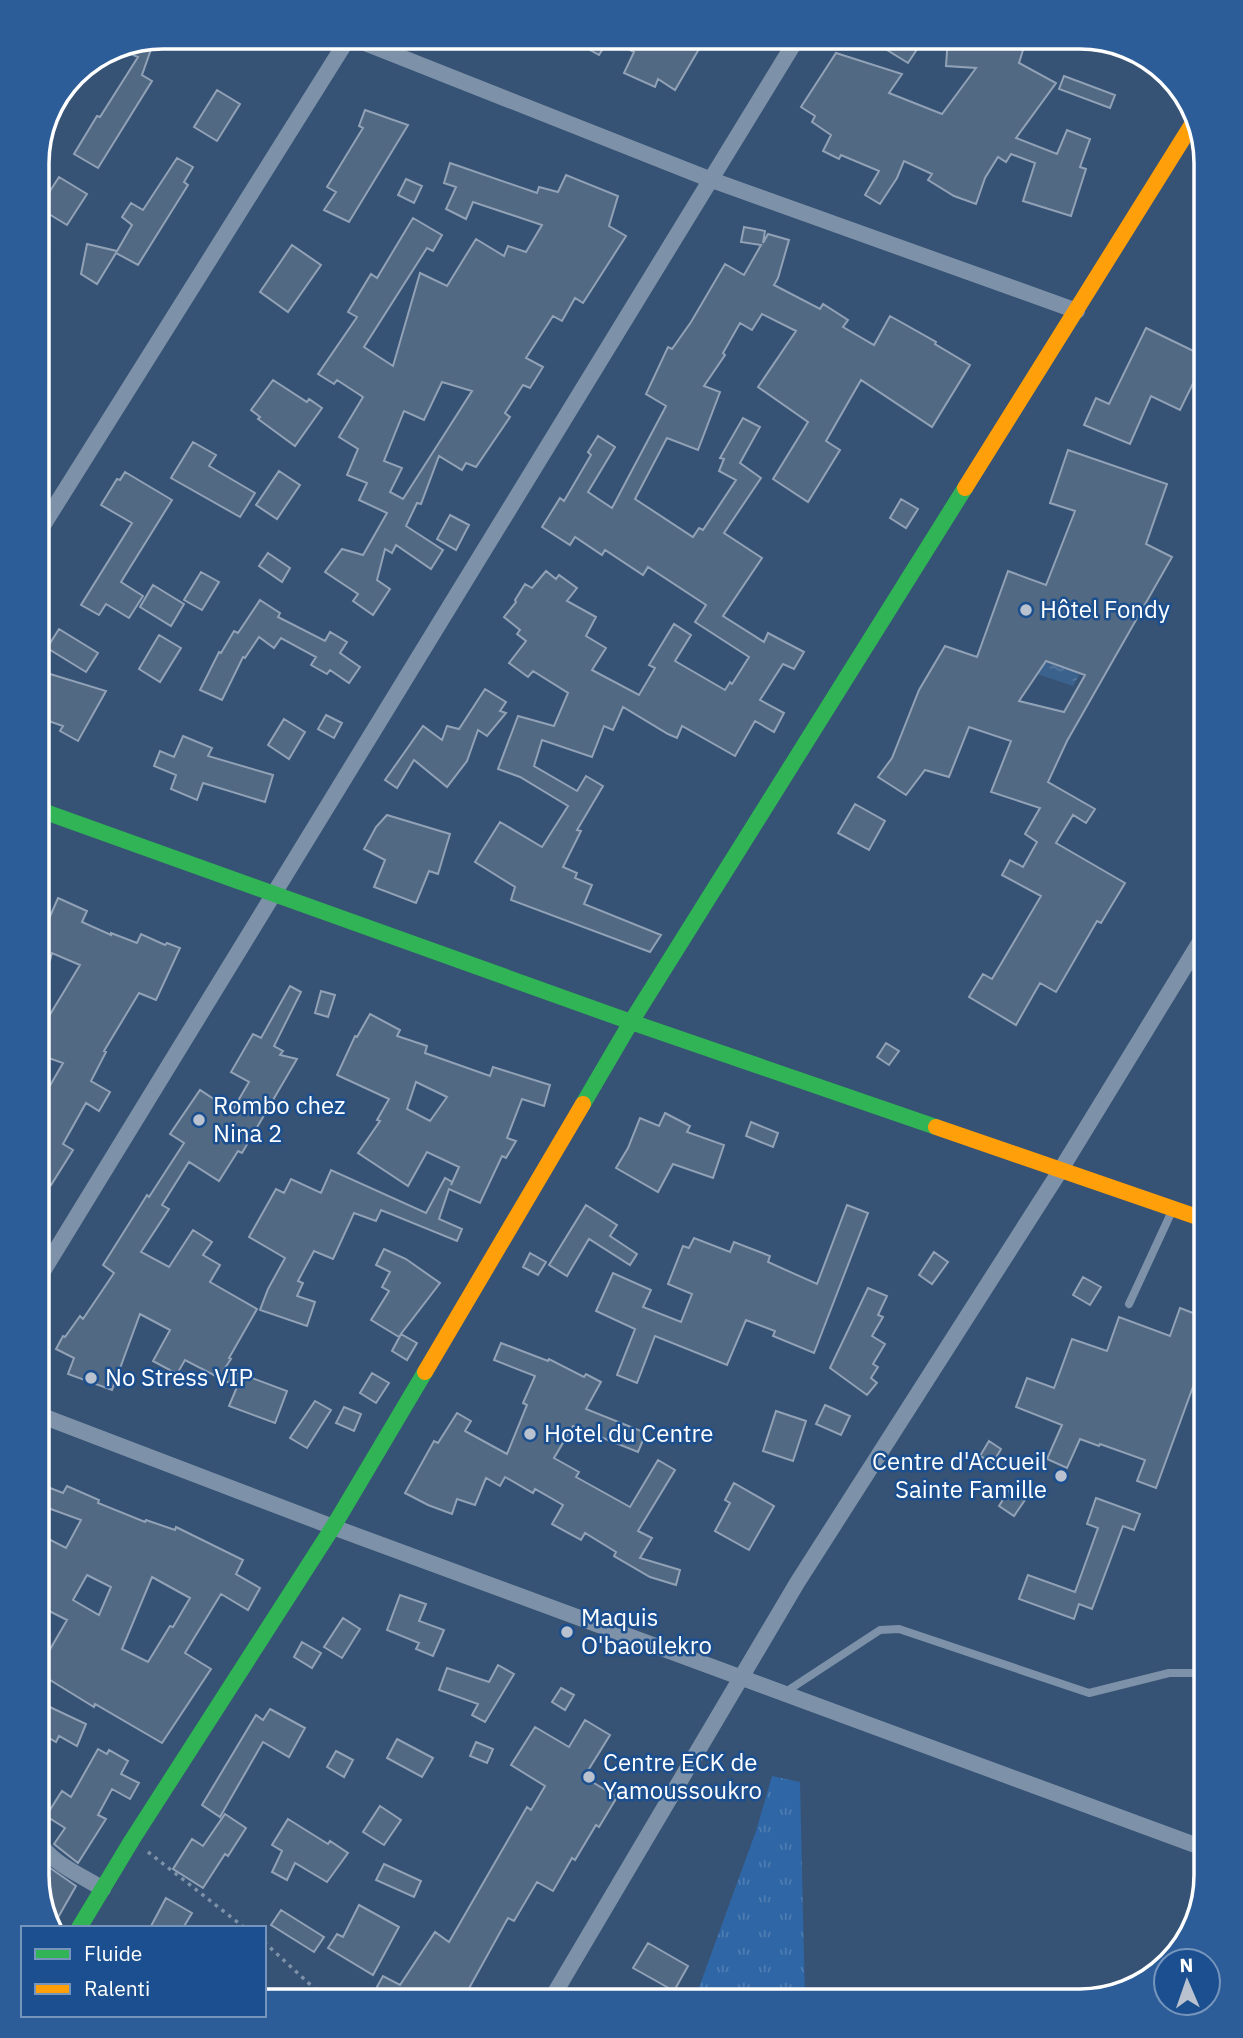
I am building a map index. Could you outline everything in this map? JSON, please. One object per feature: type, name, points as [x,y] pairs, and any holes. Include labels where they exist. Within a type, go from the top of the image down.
[{"type":"street","points":[[49,516],[341,49]]},
{"type":"street","points":[[379,49],[709,179],[1077,311]]},
{"type":"street","points":[[49,1261],[790,49]]},
{"type":"street","points":[[80,1926],[132,1840],[333,1527],[631,1022],[1189,130]]},
{"type":"street","points":[[49,812],[631,1022],[1194,1216]]},
{"type":"street","points":[[557,1989],[797,1583],[1060,1171],[1194,952]]},
{"type":"street","points":[[49,1419],[333,1527],[1194,1845]]},
{"type":"street","points":[[49,1855],[103,1889]]},
{"type":"lane","points":[[1129,1304],[1173,1208]]},
{"type":"lane","points":[[784,1693],[880,1630],[899,1629],[1089,1693],[1169,1673],[1194,1673]]},
{"type":"path","points":[[132,1840],[242,1926]]},
{"type":"path","points":[[266,1944],[315,1989]]},
{"type":"green space","points":[[772,1776],[800,1782],[805,1989],[698,1989],[756,1831]]},
{"type":"water","points":[[1046,660],[1081,672],[1073,686],[1037,674]]},
{"type":"building","points":[[588,49],[603,49],[599,55]]},
{"type":"building","points":[[628,49],[699,49],[675,90],[658,79],[655,87],[624,73],[634,52]]},
{"type":"building","points":[[885,49],[917,49],[908,63]]},
{"type":"building","points":[[947,49],[1023,49],[1019,63],[1056,83],[1016,138],[1057,154],[1067,130],[1090,139],[1080,167],[1086,169],[1071,216],[1023,201],[1035,163],[1011,154],[1006,162],[998,157],[985,178],[976,204],[954,196],[928,180],[932,174],[904,161],[897,178],[880,204],[865,195],[879,171],[841,155],[839,159],[823,151],[831,135],[812,122],[815,116],[801,107],[836,53],[902,74],[889,93],[942,114],[976,68],[946,66]]},
{"type":"building","points":[[151,50],[142,75],[152,81],[98,168],[74,154],[138,57],[131,54]]},
{"type":"building","points":[[1064,76],[1115,95],[1110,108],[1059,89]]},
{"type":"building","points":[[217,90],[240,104],[217,141],[194,127]]},
{"type":"building","points":[[365,110],[408,125],[349,222],[324,210],[336,192],[327,187],[363,128],[359,126]]},
{"type":"building","points":[[177,158],[193,167],[184,182],[188,185],[138,265],[116,253],[97,284],[81,274],[87,244],[117,251],[132,225],[122,217],[131,203],[143,210]]},
{"type":"building","points":[[450,163],[537,193],[539,187],[558,192],[566,175],[618,196],[609,226],[626,236],[583,303],[575,298],[562,321],[553,316],[526,358],[543,367],[530,388],[523,385],[505,413],[510,417],[476,467],[466,463],[462,470],[439,456],[421,504],[417,503],[406,526],[443,550],[431,569],[396,545],[392,553],[385,549],[377,580],[390,589],[373,615],[353,601],[358,594],[325,572],[342,549],[363,555],[387,513],[359,500],[367,483],[347,475],[358,449],[339,437],[363,397],[337,380],[334,384],[318,374],[357,317],[348,312],[371,274],[377,278],[413,218],[442,235],[433,251],[427,248],[364,347],[393,366],[420,273],[447,286],[476,239],[504,256],[508,246],[526,252],[542,225],[473,202],[466,219],[446,209],[456,187],[444,183]],"holes":[[[442,382],[472,391],[403,499],[390,492],[402,468],[384,461],[404,411],[424,420]]]},
{"type":"building","points":[[59,177],[87,194],[67,225],[49,214],[49,192]]},
{"type":"building","points":[[406,179],[422,186],[414,203],[398,195]]},
{"type":"building","points":[[744,227],[765,231],[763,243],[768,234],[789,240],[774,285],[820,309],[823,304],[848,320],[843,327],[874,345],[890,316],[970,365],[932,427],[861,380],[826,441],[840,450],[808,502],[773,479],[808,422],[758,387],[796,331],[762,314],[752,330],[740,323],[723,353],[725,355],[704,386],[720,392],[698,450],[667,438],[635,499],[693,537],[699,528],[703,530],[736,480],[719,471],[724,459],[720,458],[743,418],[760,427],[740,463],[761,478],[724,533],[762,558],[723,616],[764,642],[768,633],[804,652],[794,669],[783,664],[760,700],[784,713],[774,732],[755,721],[735,756],[682,726],[677,738],[623,707],[613,730],[604,726],[592,757],[542,740],[534,766],[577,791],[586,776],[603,786],[577,830],[581,831],[563,867],[577,873],[575,878],[592,885],[584,904],[661,935],[650,952],[511,900],[515,887],[475,862],[500,822],[542,847],[568,806],[520,777],[498,769],[518,716],[554,726],[568,693],[533,671],[528,677],[509,663],[526,641],[517,634],[520,630],[504,617],[525,584],[532,588],[546,571],[556,579],[559,575],[577,588],[567,601],[596,617],[586,636],[606,648],[592,670],[639,695],[655,668],[649,665],[674,624],[691,635],[675,661],[725,690],[730,682],[732,684],[749,657],[695,622],[706,605],[648,567],[643,575],[605,550],[602,555],[575,537],[570,545],[542,527],[560,498],[564,501],[591,455],[588,452],[598,436],[615,447],[588,492],[612,508],[666,406],[646,394],[668,347],[672,349],[691,322],[725,264],[744,275],[761,245],[741,242]]},
{"type":"building","points":[[292,245],[321,265],[288,312],[260,292]]},
{"type":"building","points":[[1146,328],[1194,351],[1194,381],[1180,410],[1151,396],[1130,444],[1084,425],[1096,398],[1109,404]]},
{"type":"building","points":[[273,380],[307,402],[309,399],[322,408],[295,446],[258,419],[260,417],[251,410]]},
{"type":"building","points":[[193,442],[216,455],[209,466],[255,493],[240,517],[171,478]]},
{"type":"building","points":[[1068,450],[1167,484],[1146,544],[1172,557],[1067,741],[1048,782],[1095,809],[1086,823],[1073,815],[1056,843],[1125,883],[1101,923],[1097,921],[1056,992],[1040,983],[1016,1025],[969,997],[983,974],[992,979],[1041,896],[1002,875],[1010,860],[1023,867],[1037,842],[1025,834],[1040,808],[991,792],[1011,741],[969,727],[949,777],[925,770],[906,795],[878,777],[892,758],[919,690],[945,646],[977,657],[1008,571],[1046,585],[1075,511],[1050,503]],"holes":[[[1046,661],[1085,675],[1064,712],[1019,701]]]},
{"type":"building","points":[[279,471],[300,485],[277,519],[256,505]]},
{"type":"building","points":[[125,472],[172,500],[121,582],[143,596],[129,618],[106,604],[99,615],[81,605],[132,523],[101,505],[117,479],[120,480]]},
{"type":"building","points":[[901,499],[918,509],[906,528],[890,518]]},
{"type":"building","points":[[450,515],[469,525],[456,550],[437,539]]},
{"type":"building","points":[[268,553],[290,568],[282,582],[259,566]]},
{"type":"building","points":[[201,572],[219,582],[202,610],[184,600]]},
{"type":"building","points":[[153,585],[184,604],[171,626],[140,607]]},
{"type":"building","points":[[260,600],[280,613],[278,617],[325,641],[330,632],[347,642],[340,653],[360,667],[349,683],[330,670],[327,674],[311,665],[316,657],[281,638],[274,648],[259,637],[245,658],[243,657],[222,700],[200,690],[219,652],[221,653],[234,631],[238,633]]},
{"type":"building","points":[[59,629],[98,653],[86,672],[49,649]]},
{"type":"building","points":[[159,635],[181,648],[160,682],[139,669]]},
{"type":"building","points":[[49,674],[106,691],[78,741],[60,731],[63,726],[49,721]]},
{"type":"building","points":[[485,689],[506,702],[500,711],[506,713],[487,736],[478,730],[467,761],[447,787],[414,760],[397,788],[385,780],[423,726],[442,740],[447,726],[459,729]]},
{"type":"building","points":[[326,715],[342,723],[334,738],[318,729]]},
{"type":"building","points":[[284,719],[305,732],[289,759],[268,745]]},
{"type":"building","points":[[183,736],[212,748],[208,756],[273,775],[265,802],[203,783],[197,800],[171,789],[176,775],[154,766],[160,751],[174,757]]},
{"type":"building","points":[[855,804],[885,821],[869,850],[838,833]]},
{"type":"building","points":[[387,815],[450,834],[438,874],[429,871],[416,903],[374,887],[385,860],[364,849],[376,827]]},
{"type":"building","points":[[58,898],[87,911],[82,922],[111,935],[137,943],[141,934],[165,945],[167,943],[180,948],[156,1000],[139,993],[104,1051],[106,1052],[91,1081],[110,1092],[99,1111],[86,1103],[63,1144],[73,1150],[51,1185],[49,1087],[63,1063],[49,1058],[49,1016],[80,965],[52,953],[49,960],[49,919]]},
{"type":"building","points":[[290,986],[301,992],[274,1046],[283,1051],[280,1055],[297,1059],[242,1153],[238,1151],[219,1181],[189,1162],[162,1205],[169,1209],[141,1252],[169,1267],[193,1230],[212,1242],[203,1255],[220,1265],[210,1282],[257,1309],[225,1368],[287,1391],[275,1423],[229,1406],[237,1387],[185,1360],[177,1374],[153,1361],[170,1330],[140,1314],[112,1390],[68,1374],[74,1358],[56,1349],[80,1316],[83,1319],[114,1273],[103,1265],[184,1143],[170,1134],[200,1090],[232,1111],[249,1082],[231,1072],[253,1034],[261,1038]]},
{"type":"building","points":[[321,991],[335,995],[328,1017],[315,1013]]},
{"type":"building","points":[[370,1014],[400,1030],[397,1036],[427,1046],[425,1053],[490,1076],[493,1067],[550,1085],[544,1106],[522,1099],[507,1138],[516,1141],[506,1158],[502,1156],[480,1203],[449,1189],[439,1219],[462,1229],[457,1241],[381,1210],[376,1221],[354,1213],[333,1259],[314,1251],[298,1281],[303,1283],[297,1296],[315,1302],[307,1326],[260,1310],[285,1258],[249,1237],[276,1189],[284,1193],[291,1179],[321,1193],[331,1170],[426,1213],[445,1178],[452,1182],[451,1185],[459,1167],[427,1152],[408,1186],[358,1153],[380,1121],[377,1120],[389,1099],[337,1075],[355,1036],[357,1037]],"holes":[[[416,1082],[447,1097],[430,1121],[407,1109]]]},
{"type":"building","points":[[886,1043],[899,1051],[889,1065],[877,1057]]},
{"type":"building","points":[[665,1113],[690,1126],[687,1132],[724,1145],[713,1178],[673,1164],[658,1192],[616,1168],[628,1148],[640,1118],[659,1126]]},
{"type":"building","points":[[751,1122],[778,1133],[773,1147],[746,1136]]},
{"type":"building","points":[[586,1205],[617,1225],[610,1236],[637,1254],[630,1265],[589,1239],[567,1276],[549,1265]]},
{"type":"building","points":[[847,1205],[868,1213],[814,1353],[773,1336],[775,1331],[746,1320],[727,1365],[655,1336],[637,1383],[617,1375],[635,1329],[596,1311],[613,1273],[651,1290],[643,1307],[681,1322],[692,1294],[668,1284],[683,1246],[689,1248],[694,1238],[730,1252],[734,1242],[770,1256],[768,1262],[817,1284]]},
{"type":"building","points":[[384,1249],[406,1259],[440,1283],[399,1337],[371,1320],[389,1291],[382,1287],[390,1272],[376,1265]]},
{"type":"building","points":[[934,1252],[948,1262],[932,1284],[919,1275]]},
{"type":"building","points":[[530,1253],[546,1262],[538,1275],[523,1267]]},
{"type":"building","points":[[1083,1277],[1101,1287],[1090,1305],[1073,1295]]},
{"type":"building","points":[[868,1288],[887,1296],[878,1315],[883,1317],[872,1336],[885,1344],[873,1364],[878,1367],[871,1378],[877,1383],[867,1395],[830,1368]]},
{"type":"building","points":[[1180,1308],[1194,1313],[1194,1384],[1156,1488],[1137,1481],[1145,1460],[1100,1444],[1099,1446],[1080,1439],[1067,1468],[1047,1459],[1062,1425],[1016,1407],[1027,1378],[1054,1388],[1072,1339],[1107,1351],[1119,1317],[1170,1336]]},
{"type":"building","points":[[401,1334],[417,1343],[407,1360],[392,1351]]},
{"type":"building","points":[[501,1343],[548,1361],[549,1359],[584,1377],[586,1374],[601,1382],[586,1409],[646,1433],[638,1452],[573,1426],[554,1458],[579,1472],[576,1477],[630,1507],[658,1460],[675,1470],[638,1531],[652,1538],[640,1558],[680,1570],[676,1585],[650,1577],[614,1556],[616,1552],[585,1533],[581,1540],[552,1524],[563,1505],[535,1489],[533,1493],[505,1477],[500,1486],[486,1478],[475,1505],[457,1499],[452,1514],[405,1493],[434,1441],[438,1443],[457,1413],[471,1421],[465,1431],[507,1454],[527,1405],[523,1403],[535,1376],[494,1360]]},
{"type":"building","points":[[372,1373],[389,1383],[376,1403],[360,1393]]},
{"type":"building","points":[[315,1401],[331,1410],[307,1448],[290,1438]]},
{"type":"building","points":[[825,1405],[850,1416],[841,1435],[816,1424]]},
{"type":"building","points":[[344,1407],[361,1414],[354,1431],[336,1423]]},
{"type":"building","points":[[776,1411],[806,1421],[793,1461],[763,1451]]},
{"type":"building","points":[[989,1441],[1001,1449],[993,1463],[980,1456]]},
{"type":"building","points":[[734,1483],[774,1506],[749,1550],[715,1531],[730,1503],[725,1500]]},
{"type":"building","points":[[67,1486],[99,1500],[98,1503],[145,1522],[146,1520],[175,1530],[176,1527],[243,1560],[236,1574],[260,1588],[248,1610],[221,1594],[185,1653],[211,1669],[162,1743],[49,1679],[49,1651],[67,1620],[49,1611],[49,1539],[66,1548],[81,1520],[49,1508],[49,1488],[63,1493]],"holes":[[[87,1575],[111,1587],[99,1615],[73,1600]],[[152,1577],[190,1598],[148,1662],[122,1649]]]},
{"type":"building","points":[[1011,1487],[1027,1497],[1014,1516],[999,1506]]},
{"type":"building","points":[[1096,1498],[1140,1514],[1134,1530],[1123,1526],[1092,1609],[1079,1604],[1074,1619],[1019,1599],[1028,1575],[1075,1592],[1098,1528],[1087,1524]]},
{"type":"building","points":[[400,1595],[426,1604],[419,1621],[444,1630],[433,1656],[416,1649],[419,1643],[387,1630]]},
{"type":"building","points":[[343,1618],[360,1629],[342,1658],[324,1647]]},
{"type":"building","points":[[302,1642],[321,1653],[312,1668],[294,1657]]},
{"type":"building","points":[[498,1665],[514,1674],[485,1722],[472,1715],[478,1704],[439,1690],[447,1668],[489,1682]]},
{"type":"building","points":[[561,1688],[574,1695],[565,1710],[552,1702]]},
{"type":"building","points":[[49,1707],[86,1724],[77,1746],[59,1736],[56,1742],[49,1738]]},
{"type":"building","points":[[270,1709],[305,1728],[289,1757],[263,1742],[220,1817],[202,1805],[256,1715],[263,1720]]},
{"type":"building","points":[[585,1720],[610,1735],[584,1777],[617,1797],[575,1860],[572,1858],[553,1891],[537,1882],[514,1921],[508,1918],[469,1989],[376,1989],[383,1976],[400,1985],[435,1932],[449,1942],[527,1807],[531,1810],[545,1786],[511,1765],[535,1727],[569,1747]]},
{"type":"building","points":[[397,1739],[433,1758],[422,1777],[387,1758]]},
{"type":"building","points":[[476,1742],[493,1749],[487,1763],[470,1756]]},
{"type":"building","points":[[98,1749],[107,1754],[109,1750],[128,1761],[121,1774],[139,1783],[130,1799],[112,1789],[98,1815],[106,1819],[78,1863],[54,1844],[65,1828],[49,1818],[49,1811],[62,1791],[71,1797]]},
{"type":"building","points":[[336,1751],[353,1760],[344,1777],[327,1767]]},
{"type":"building","points":[[380,1806],[401,1820],[384,1845],[363,1832]]},
{"type":"building","points":[[225,1814],[246,1828],[203,1888],[173,1869],[192,1839],[203,1846]]},
{"type":"building","points":[[288,1819],[348,1853],[327,1882],[295,1863],[287,1880],[272,1872],[282,1851],[272,1845]]},
{"type":"building","points":[[384,1864],[421,1881],[414,1897],[376,1880]]},
{"type":"building","points":[[49,1867],[76,1886],[58,1918],[51,1897]]},
{"type":"building","points":[[166,1898],[192,1913],[184,1926],[151,1926]]},
{"type":"building","points":[[359,1905],[399,1927],[373,1975],[328,1948],[337,1934],[343,1937]]},
{"type":"building","points":[[281,1910],[324,1937],[314,1952],[271,1925]]},
{"type":"building","points":[[648,1943],[688,1966],[675,1989],[633,1968]]},
{"type":"traffic: fast","points":[[583,1104],[631,1022],[965,488]]},
{"type":"traffic: fast","points":[[49,813],[631,1022],[936,1127]]},
{"type":"traffic: fast","points":[[80,1926],[132,1840],[333,1527],[425,1372]]},
{"type":"traffic: slow","points":[[965,488],[1188,130]]},
{"type":"traffic: slow","points":[[425,1372],[583,1104]]},
{"type":"traffic: slow","points":[[936,1127],[1194,1216]]},
{"type":"place","name":"Hôtel Fondy","points":[[1026,610]]},
{"type":"place","name":"Rombo chez Nina 2","points":[[199,1120]]},
{"type":"place","name":"No Stress VIP","points":[[91,1378]]},
{"type":"place","name":"Hotel du Centre","points":[[530,1434]]},
{"type":"place","name":"Centre d'Accueil Sainte Famille","points":[[1061,1476]]},
{"type":"place","name":"Maquis O'baoulekro","points":[[567,1632]]},
{"type":"place","name":"Centre ECK de Yamoussoukro","points":[[589,1777]]}]
